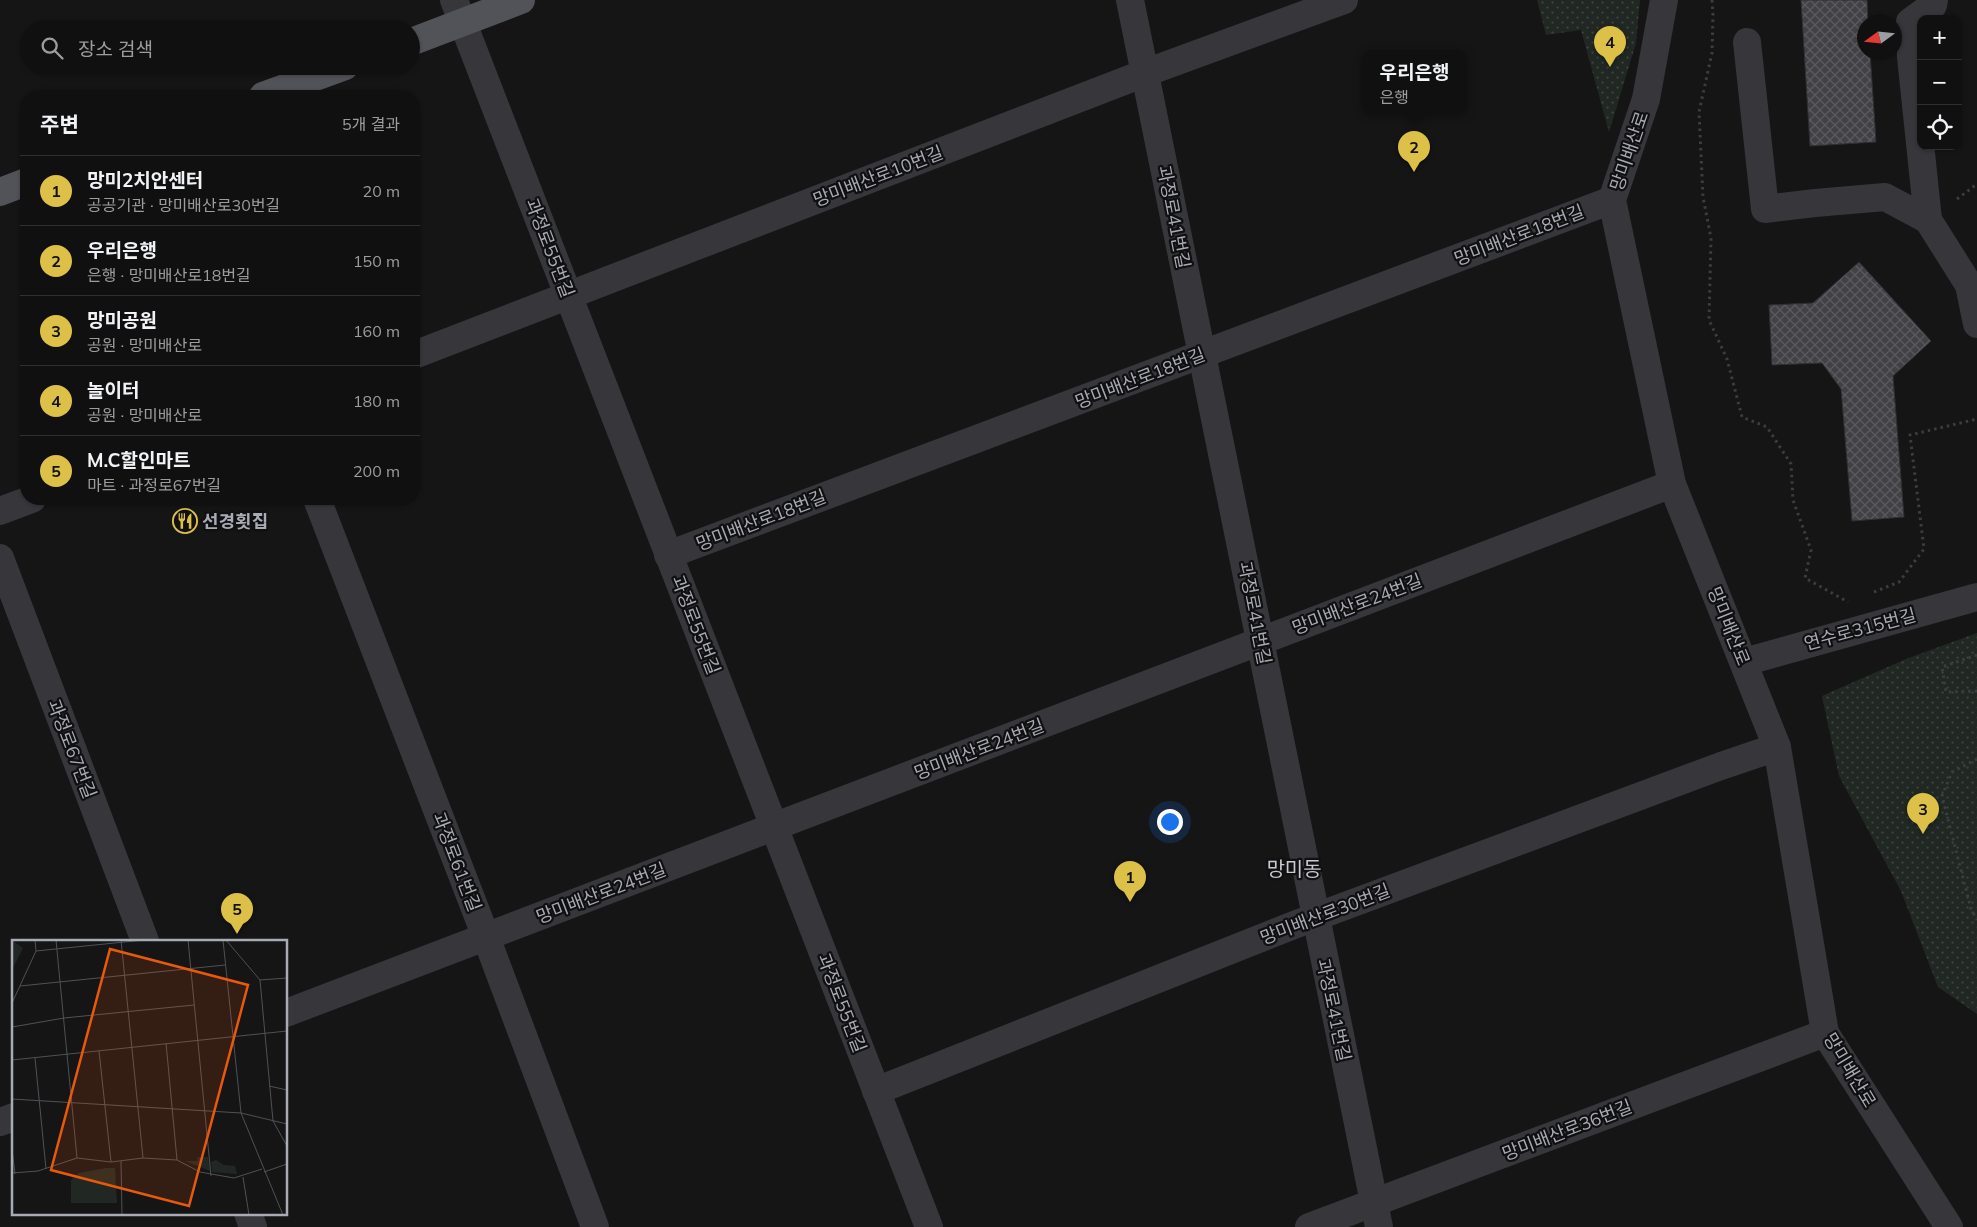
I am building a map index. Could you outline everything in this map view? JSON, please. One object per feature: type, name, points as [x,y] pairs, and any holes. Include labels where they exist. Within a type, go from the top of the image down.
[{"type":"main road","points":[[420,36],[458,12],[521,0]]},
{"type":"main road","points":[[280,90],[321,75]]},
{"type":"main road","points":[[0,192],[20,184]]},
{"type":"street","name":"과정로41번길","points":[[1130,0],[1376,1215]]},
{"type":"street","name":"망미배산로10번길","points":[[420,353],[569,297],[1145,73],[1344,0]]},
{"type":"street","name":"망미배산로","points":[[1664,0],[1646,99],[1612,200],[1672,484],[1777,747],[1825,1034],[1949,1227]]},
{"type":"street","points":[[1934,0],[1933,6],[1910,22],[1910,57],[1928,220],[1969,285],[1977,324]]},
{"type":"street","name":"과정로55번길","points":[[458,12],[929,1227]]},
{"type":"street","points":[[1747,42],[1765,209],[1885,197],[1928,220]]},
{"type":"street","name":"망미배산로18번길","points":[[668,555],[1612,200]]},
{"type":"street","name":"망미배산로24번길","points":[[288,1012],[1672,484]]},
{"type":"street","points":[[0,511],[20,504]]},
{"type":"street","name":"과정로61번길","points":[[319,505],[486,937],[594,1227]]},
{"type":"street","name":"과정로67번길","points":[[0,558],[145,940]]},
{"type":"street","name":"연수로315번길","points":[[1744,662],[1977,597]]},
{"type":"street","name":"망미배산로30번길","points":[[876,1091],[1315,917],[1721,766],[1777,747]]},
{"type":"street","name":"망미배산로36번길","points":[[1309,1227],[1376,1215],[1825,1034]]},
{"type":"street","points":[[0,1122],[12,1118]]},
{"type":"street","points":[[248,1214],[253,1227]]},
{"type":"path","points":[[1712,0],[1712,53],[1699,112],[1702,197],[1711,238],[1709,320],[1727,359],[1742,417],[1767,427],[1791,464],[1794,500],[1811,550],[1805,578],[1849,602]]},
{"type":"path","points":[[1866,596],[1899,582],[1924,549],[1910,435],[1977,419]]},
{"type":"path","points":[[1977,655],[1942,666],[1946,692],[1977,691]]},
{"type":"path","points":[[1977,759],[1952,772],[1942,796],[1971,909],[1977,920]]},
{"type":"shaded area","points":[[1537,0],[1640,0],[1636,43],[1609,132],[1581,30],[1546,35]]},
{"type":"shaded area","points":[[1977,633],[1977,1014],[1938,987],[1901,891],[1839,776],[1822,696],[1906,659]]},
{"type":"building","points":[[1801,0],[1867,0],[1868,15],[1857,15],[1857,60],[1871,60],[1876,142],[1810,146]]},
{"type":"building","points":[[1859,262],[1931,341],[1893,376],[1904,517],[1852,521],[1841,389],[1822,363],[1772,365],[1769,305],[1813,303]]},
{"type":"place","name":"놀이터","points":[[1610,67]]},
{"type":"place","name":"우리은행","points":[[1414,172]]},
{"type":"place","name":"선경횟집","points":[[185,521]]},
{"type":"place","name":"망미공원","points":[[1923,834]]},
{"type":"place","name":"망미2치안센터","points":[[1130,902]]},
{"type":"place","name":"M.C할인마트","points":[[237,934]]},
{"type":"district","name":"망미동","points":[[1294,868]]}]
